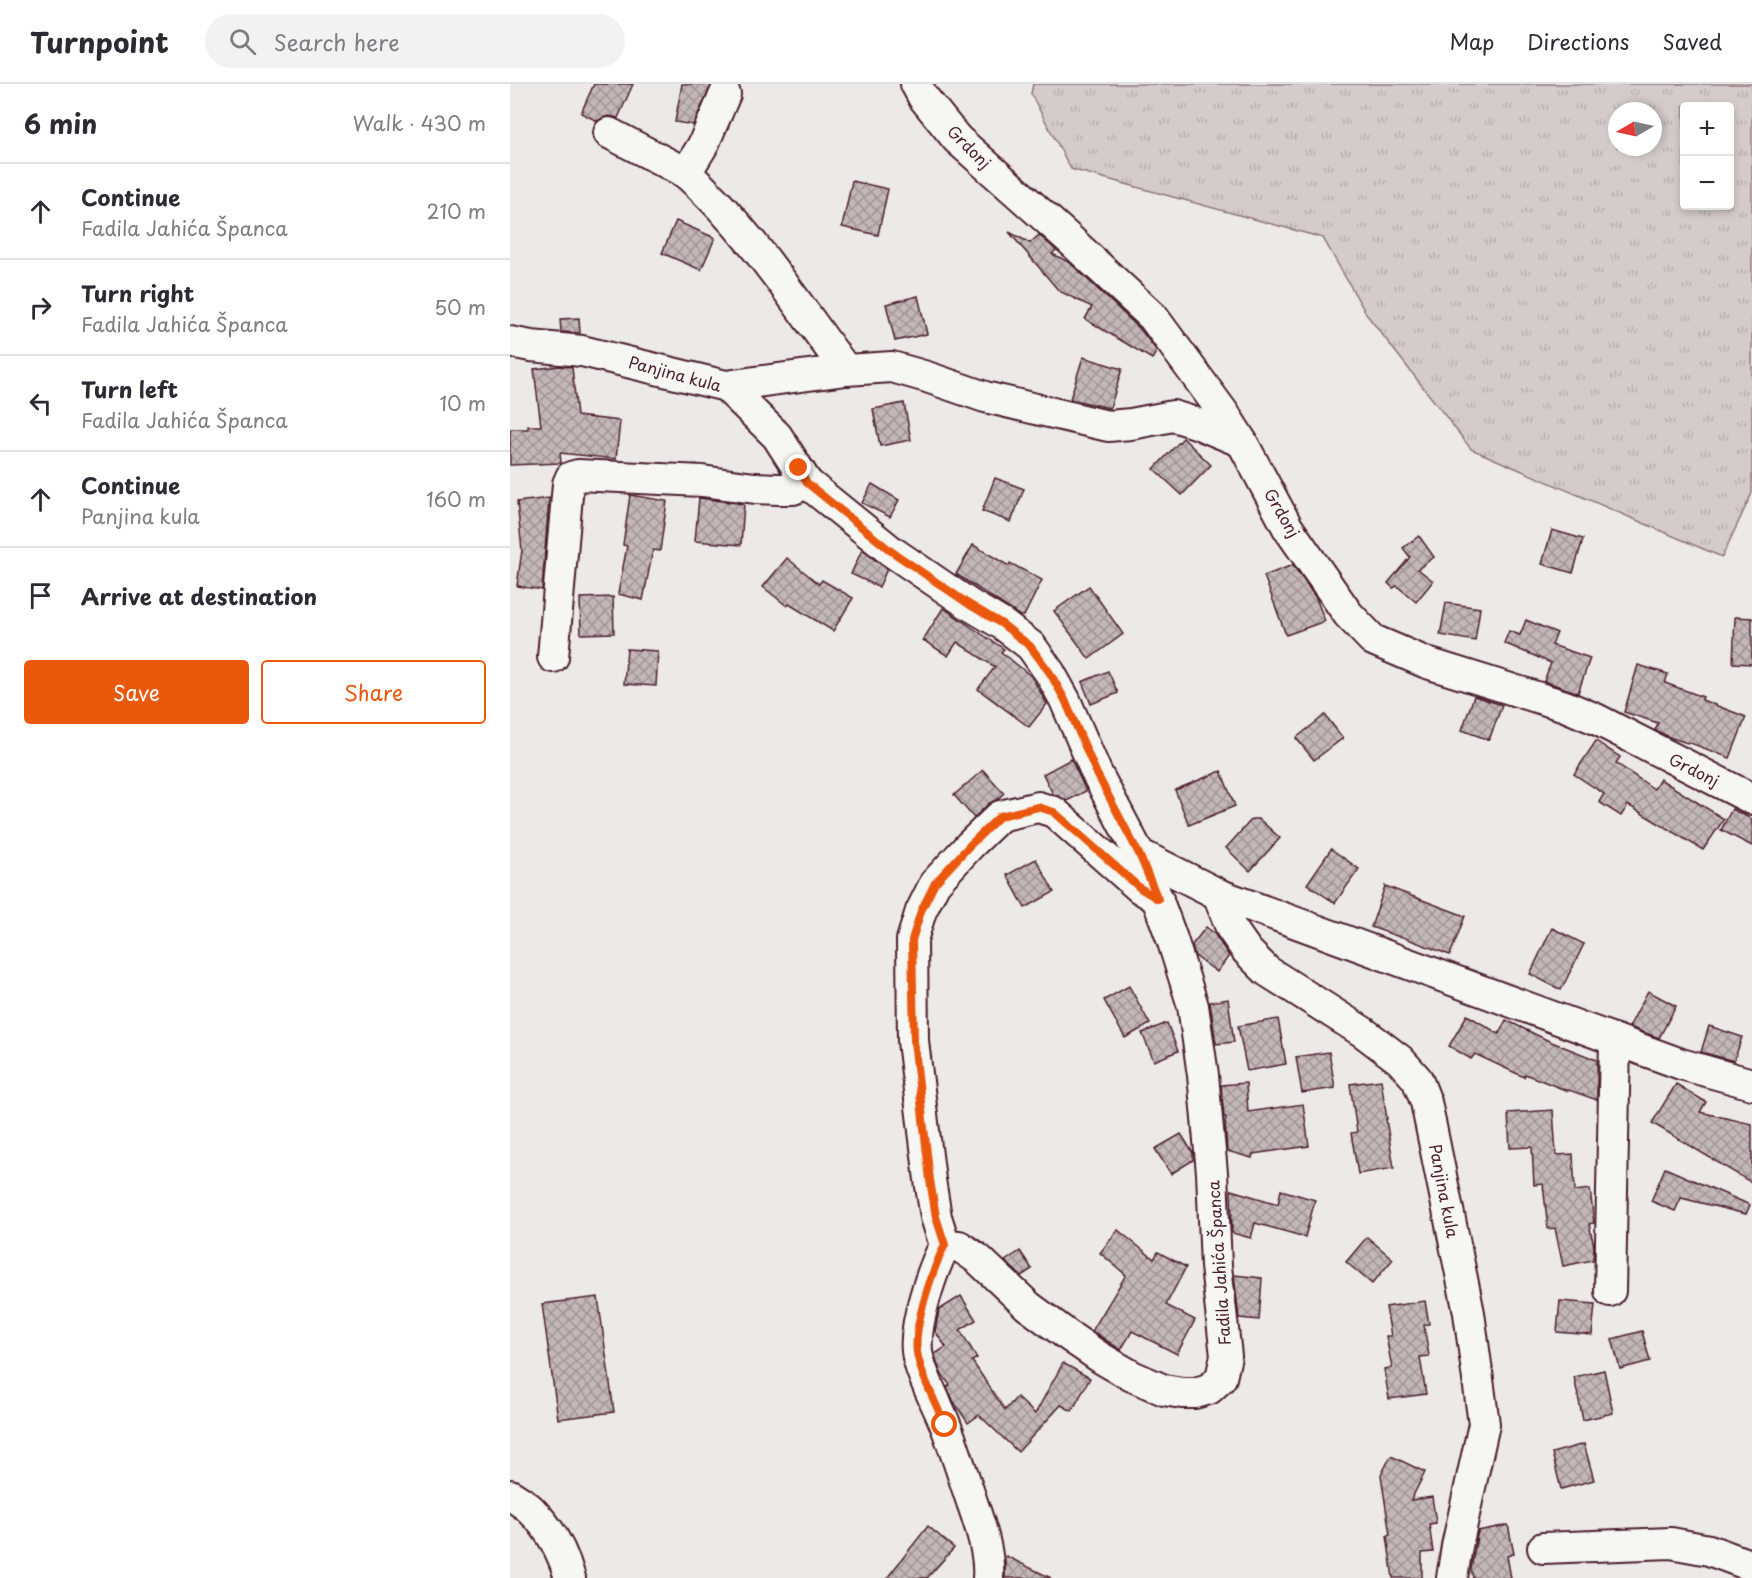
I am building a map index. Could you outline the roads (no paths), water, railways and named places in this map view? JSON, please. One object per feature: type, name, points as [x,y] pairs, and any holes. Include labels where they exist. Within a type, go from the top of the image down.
[{"type":"street","name":"Grdonj","points":[[916,84],[923,97],[957,139],[1153,317],[1225,415],[1288,528],[1348,614],[1373,640],[1427,663],[1565,706],[1596,719],[1752,799]]},
{"type":"street","points":[[686,173],[703,145],[725,94]]},
{"type":"street","points":[[609,133],[686,173],[707,193],[753,244],[846,370]]},
{"type":"street","name":"Panjina kula","points":[[510,342],[582,351],[726,386],[777,436],[807,483],[891,551],[1002,624],[1030,646],[1050,673],[1065,700],[1096,772],[1139,854]]},
{"type":"street","points":[[726,386],[892,366],[985,397],[1108,426],[1173,416],[1242,442]]},
{"type":"street","points":[[553,657],[568,484],[571,477],[578,475],[702,481],[778,489],[793,489],[807,483]]},
{"type":"street","points":[[988,1578],[989,1566],[977,1517],[945,1425],[916,1352],[922,1313],[937,1261],[945,1245],[936,1217],[930,1180],[914,1041],[912,940],[921,911],[935,883],[970,845],[1000,816],[1038,807],[1054,812],[1131,882],[1158,899]]},
{"type":"street","points":[[1139,854],[1218,894],[1681,1064],[1752,1084]]},
{"type":"street","name":"Fadila Jahića Španca","points":[[945,1245],[959,1246],[978,1259],[1028,1306],[1065,1334],[1132,1376],[1164,1390],[1182,1393],[1195,1393],[1209,1389],[1221,1378],[1226,1356],[1216,1266],[1212,1173],[1203,1075],[1193,1006],[1173,939],[1139,854]]},
{"type":"street","name":"Panjina kula","points":[[1218,894],[1231,928],[1247,951],[1267,971],[1363,1032],[1400,1060],[1417,1079],[1426,1102],[1469,1313],[1484,1424],[1452,1578]]},
{"type":"street","points":[[1610,1291],[1615,1040]]},
{"type":"street","points":[[510,1495],[532,1510],[550,1532],[564,1557],[570,1578]]},
{"type":"street","points":[[1543,1548],[1671,1543],[1709,1550],[1752,1566]]}]
